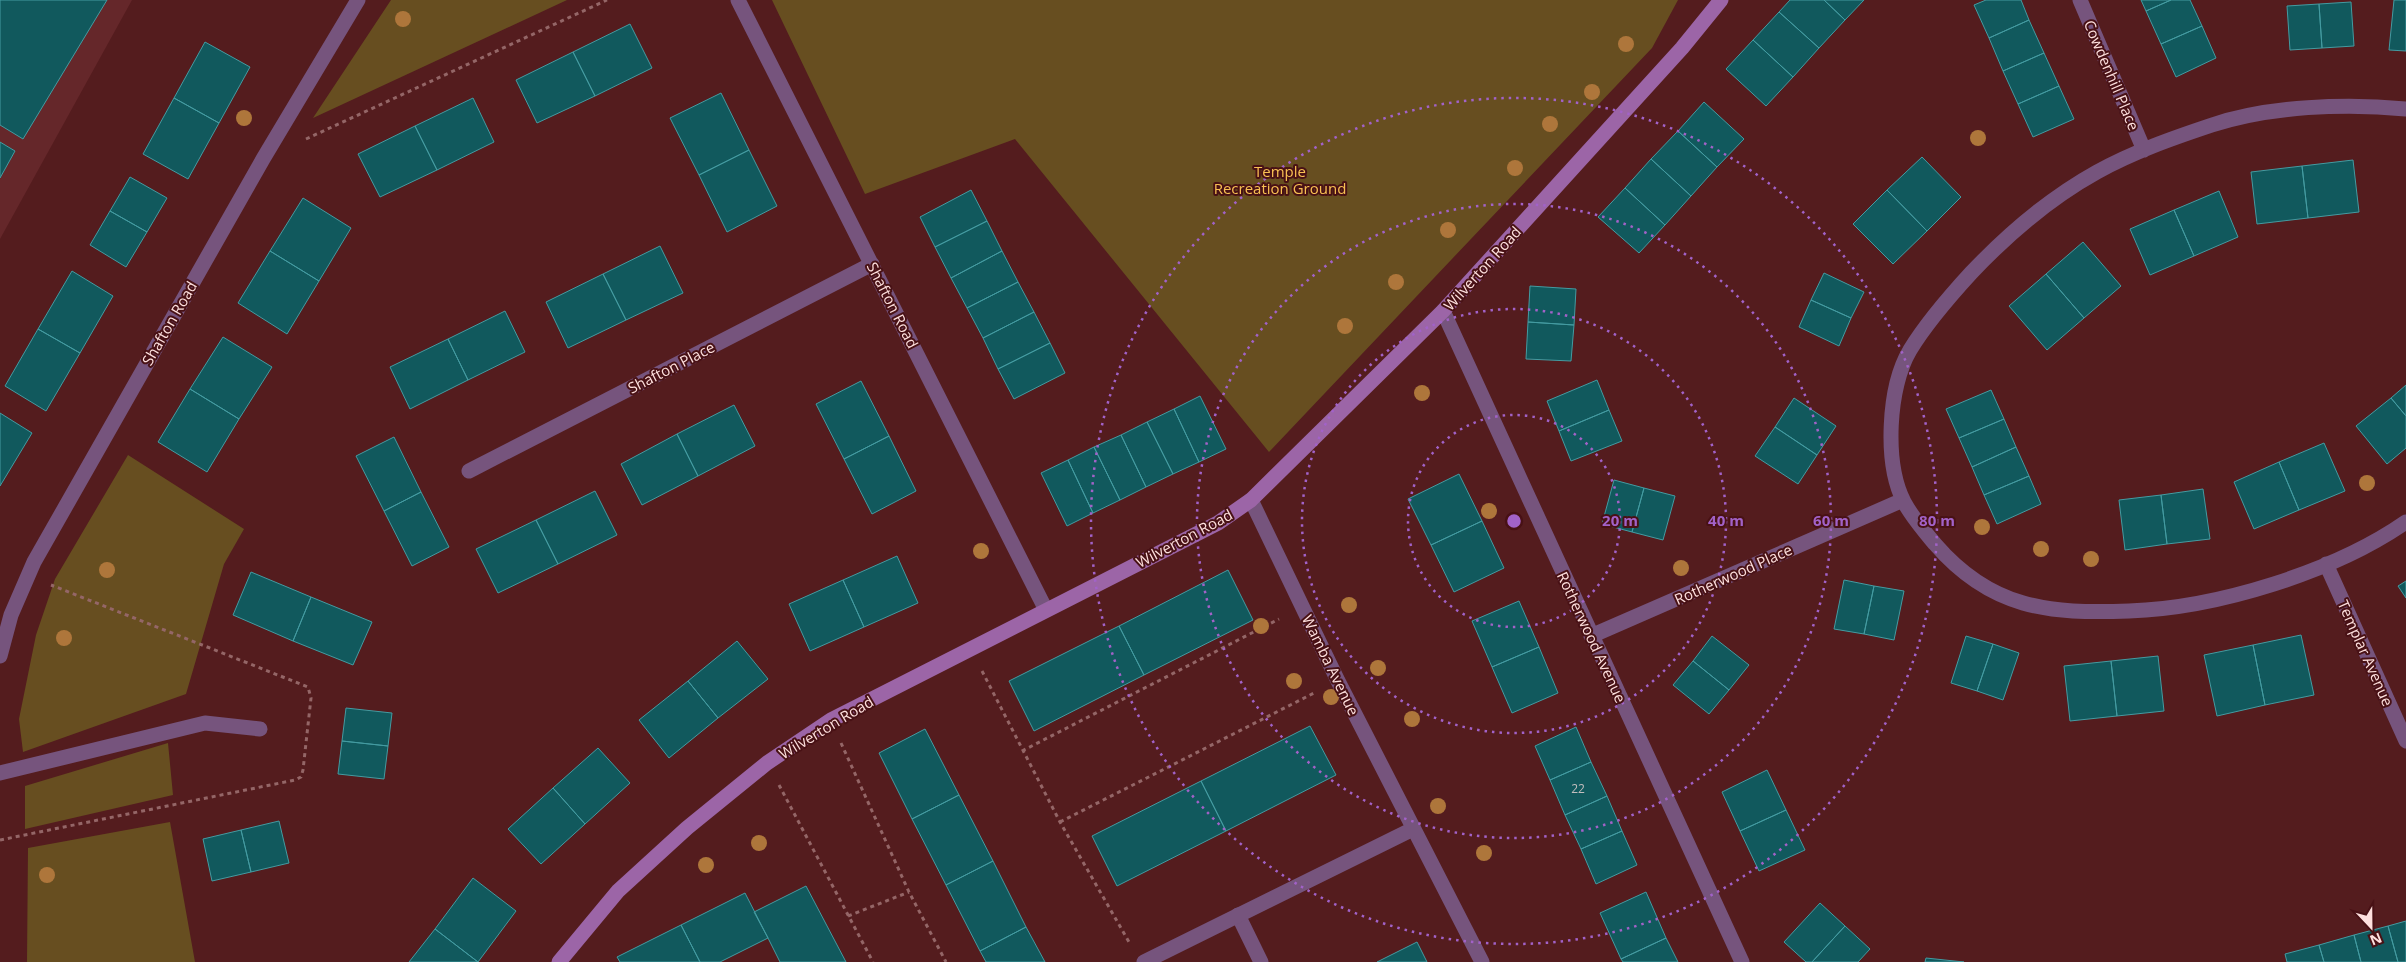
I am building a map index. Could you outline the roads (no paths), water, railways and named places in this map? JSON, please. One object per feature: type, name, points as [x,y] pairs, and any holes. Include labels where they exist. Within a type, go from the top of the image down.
[{"type":"street","name":"Shafton Road","points":[[0,656],[11,615],[34,562],[262,159],[358,0]]},
{"type":"street","name":"Shafton Road","points":[[738,0],[1046,610]]},
{"type":"street","name":"Wilverton Road","points":[[559,962],[618,891],[687,828],[767,763],[831,720],[970,647],[1218,523],[1251,500],[1443,311],[1682,48],[1721,0]]},
{"type":"street","name":"Cowdenhill Place","points":[[2080,0],[2144,150]]},
{"type":"street","points":[[2406,109],[2337,106],[2276,112],[2215,124],[2144,150],[2097,172],[2047,204],[1996,247],[1940,307],[1914,345],[1896,388],[1891,430],[1894,469],[1903,500],[1924,532],[1950,561],[1976,581],[1996,592],[2034,607],[2080,613],[2151,610],[2233,596],[2326,564],[2406,522]]},
{"type":"street","name":"Shafton Place","points":[[469,470],[872,264]]},
{"type":"street","name":"Rotherwood Avenue","points":[[1443,311],[1742,962]]},
{"type":"street","name":"Wamba Avenue","points":[[1251,500],[1338,681],[1482,962]]},
{"type":"street","name":"Rotherwood Place","points":[[1591,636],[1903,500]]},
{"type":"street","name":"Templar Avenue","points":[[2326,564],[2406,741]]},
{"type":"street","points":[[0,773],[205,723],[260,729]]},
{"type":"street","points":[[1144,962],[1413,829]]},
{"type":"street","points":[[1238,916],[1261,962]]},
{"type":"park label","name":"Temple Recreation Ground","points":[[1280,180]]}]
